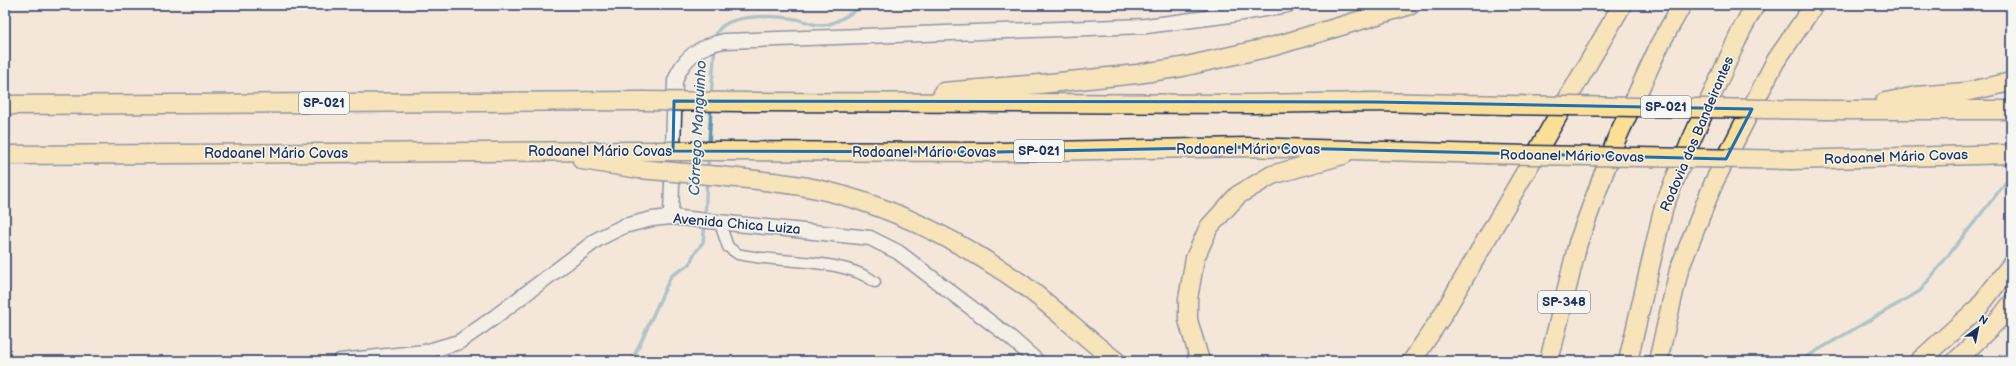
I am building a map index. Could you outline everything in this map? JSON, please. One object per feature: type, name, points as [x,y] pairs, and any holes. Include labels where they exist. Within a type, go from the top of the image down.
[{"type":"highway","points":[[751,102],[973,90],[1137,74],[1189,65],[1275,46],[1411,5]]},
{"type":"highway","points":[[1412,361],[1442,316],[1622,5]]},
{"type":"highway","name":"SP-348","points":[[1549,361],[1578,243],[1616,140],[1661,42],[1682,5]]},
{"type":"highway","name":"Rodovia dos Bandeirantes","points":[[1628,361],[1664,206],[1690,143],[1742,29],[1756,5]]},
{"type":"highway","points":[[1658,361],[1679,270],[1714,182],[1775,62],[1814,5]]},
{"type":"highway","points":[[1845,110],[1916,96],[1965,92],[2011,82]]},
{"type":"highway","name":"SP-021","points":[[5,105],[642,101],[1254,104],[1374,102],[1826,110],[2011,110]]},
{"type":"highway","name":"Rodoanel Mário Covas","points":[[5,155],[530,151],[999,152],[1247,147],[1486,154],[1792,160],[2011,154]]},
{"type":"highway","points":[[1200,361],[1188,320],[1188,299],[1195,258],[1209,227],[1238,195],[1272,175],[1359,150]]},
{"type":"highway","points":[[530,151],[639,169],[720,176],[816,189],[859,201],[926,228],[968,248],[1023,285],[1116,361]]},
{"type":"highway","points":[[1920,361],[1978,308],[2011,265]]},
{"type":"highway","points":[[1956,361],[2002,316],[2011,304]]},
{"type":"highway","points":[[1090,341],[1104,361]]},
{"type":"main road","points":[[671,217],[675,81],[680,69],[688,57],[700,48],[711,44],[724,41],[1146,26],[1231,15],[1288,5]]},
{"type":"main road","name":"Avenida Chica Luiza","points":[[340,361],[425,352],[459,342],[598,239],[624,226],[671,217],[870,238],[898,252],[1011,338],[1037,361]]},
{"type":"street","points":[[719,222],[728,246],[738,254],[845,268],[866,275],[875,282]]},
{"type":"highlighted area","points":[[674,101],[1374,102],[1752,109],[1726,159],[1247,147],[999,152],[673,151]]},
{"type":"waterway","name":"Córrego Manguinho","points":[[715,40],[718,31],[726,24],[736,20],[775,17],[796,19],[823,25],[839,20],[865,5]]},
{"type":"waterway","name":"Córrego Manguinho","points":[[711,96],[715,46]]},
{"type":"waterway","name":"Córrego Manguinho","points":[[709,146],[711,106]]},
{"type":"waterway","name":"Córrego Manguinho","points":[[708,156],[708,170]]},
{"type":"waterway","points":[[1799,361],[1920,291],[2011,176]]},
{"type":"waterway","name":"Córrego Manguinho","points":[[705,218],[707,180]]},
{"type":"waterway","name":"Córrego Manguinho","points":[[632,361],[671,276],[690,264],[693,256],[703,242],[705,224]]}]
